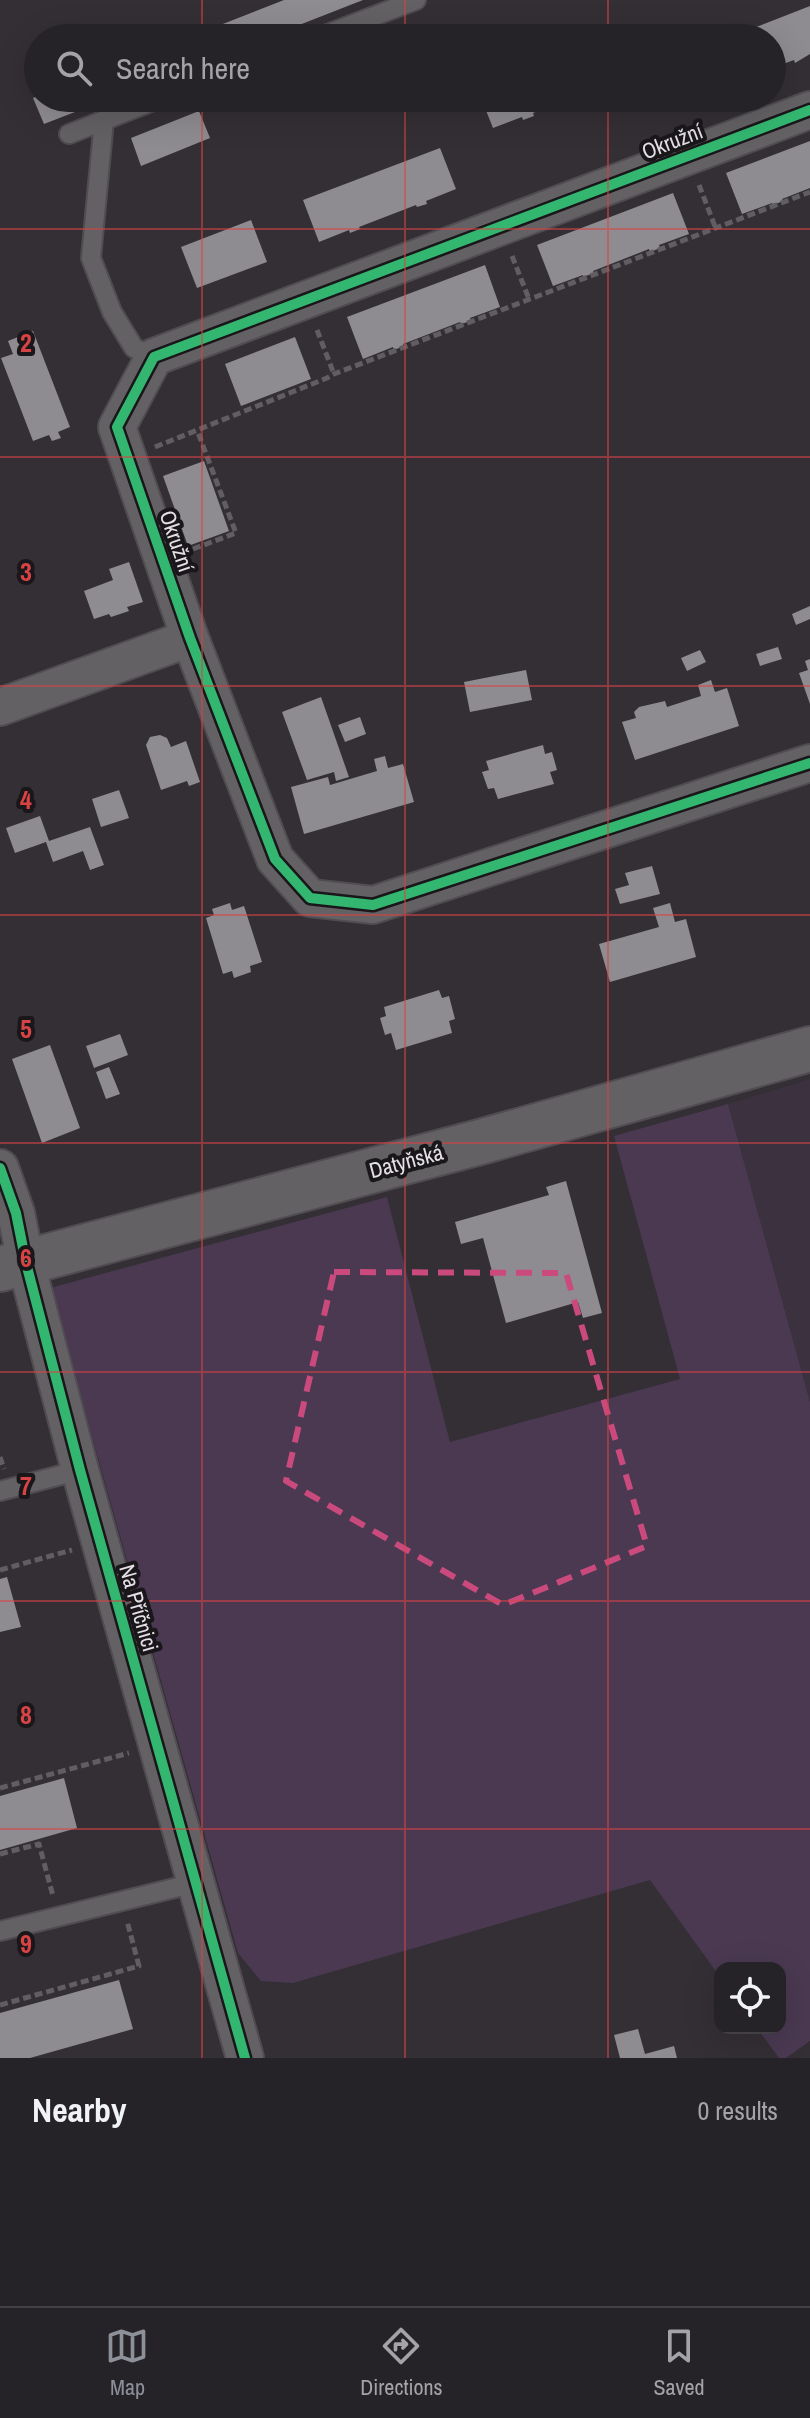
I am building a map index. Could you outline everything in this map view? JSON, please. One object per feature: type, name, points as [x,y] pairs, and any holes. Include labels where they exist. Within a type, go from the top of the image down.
[{"type":"main road","name":"Datyňská","points":[[13,1266],[480,1142],[810,1049]]},
{"type":"street","name":"Okružní","points":[[810,110],[154,357],[117,427],[190,638],[275,859],[310,898],[373,905],[810,763]]},
{"type":"street","points":[[0,707],[190,638]]},
{"type":"street","name":"Na Příčnici","points":[[0,1168],[16,1213],[13,1266],[80,1470],[245,2058]]},
{"type":"lane","points":[[353,24],[416,0]]},
{"type":"lane","points":[[69,134],[125,112]]},
{"type":"lane","points":[[104,120],[91,258],[112,312],[134,348],[154,357]]},
{"type":"lane","points":[[0,1491],[80,1470]]},
{"type":"lane","points":[[0,1931],[195,1883]]},
{"type":"path","points":[[688,156],[716,229]]},
{"type":"path","points":[[127,457],[334,374],[810,192]]},
{"type":"path","points":[[500,227],[529,299]]},
{"type":"path","points":[[305,300],[334,374]]},
{"type":"path","points":[[163,560],[236,533],[197,430]]},
{"type":"path","points":[[0,1570],[100,1543]]},
{"type":"path","points":[[0,1788],[157,1745]]},
{"type":"path","points":[[0,1854],[39,1844],[59,1916]]},
{"type":"path","points":[[0,2005],[139,1966],[121,1901]]},
{"type":"highlighted area","points":[[334,1272],[566,1273],[647,1546],[503,1605],[286,1481]]},
{"type":"shaded area","points":[[810,1079],[810,1402],[728,1104]]},
{"type":"shaded area","points":[[728,1104],[810,1402],[810,2041],[786,2058],[779,2058],[761,2034],[786,2034],[786,1962],[714,1962],[714,1969],[650,1880],[293,1983],[261,1981],[238,1953],[50,1288],[387,1197],[450,1442],[680,1379],[614,1136]]},
{"type":"building","points":[[284,0],[363,0],[302,24],[223,24]]},
{"type":"building","points":[[810,6],[810,54],[795,63],[794,60],[786,63],[786,24],[764,24]]},
{"type":"building","points":[[39,112],[75,112],[44,124]]},
{"type":"building","points":[[199,112],[210,138],[141,166],[131,138]]},
{"type":"building","points":[[487,112],[536,112],[534,116],[523,120],[522,117],[493,128]]},
{"type":"building","points":[[810,141],[810,188],[773,205],[742,214],[726,173]]},
{"type":"building","points":[[440,148],[456,189],[426,201],[427,204],[416,205],[350,233],[349,230],[319,242],[303,200]]},
{"type":"building","points":[[673,193],[689,234],[659,245],[660,248],[650,252],[649,249],[594,273],[553,286],[537,245]]},
{"type":"building","points":[[251,220],[267,262],[197,288],[181,247]]},
{"type":"building","points":[[485,265],[500,307],[470,318],[471,321],[460,322],[394,350],[393,347],[363,359],[347,317]]},
{"type":"building","points":[[33,331],[70,427],[58,432],[61,438],[52,441],[49,435],[33,441],[1,358],[13,354],[8,341]]},
{"type":"building","points":[[295,337],[311,379],[241,406],[225,364]]},
{"type":"building","points":[[204,461],[229,531],[188,546],[163,476]]},
{"type":"building","points":[[129,562],[143,602],[127,607],[129,611],[94,619],[84,591],[113,580],[109,569]]},
{"type":"building","points":[[810,606],[810,619],[796,625],[792,614]]},
{"type":"building","points":[[778,647],[782,659],[760,666],[756,654]]},
{"type":"building","points":[[700,650],[706,662],[687,671],[681,658]]},
{"type":"building","points":[[810,659],[810,704],[799,673],[808,670],[805,661]]},
{"type":"building","points":[[526,670],[532,700],[470,712],[464,682]]},
{"type":"building","points":[[711,680],[715,692],[727,688],[739,726],[635,760],[622,722],[636,718],[634,712],[639,707],[665,701],[667,707],[701,696],[698,685]]},
{"type":"building","points":[[321,697],[349,777],[336,781],[334,772],[307,780],[282,712]]},
{"type":"building","points":[[360,717],[366,734],[345,742],[338,725]]},
{"type":"building","points":[[160,735],[167,738],[171,747],[186,741],[200,782],[189,786],[187,781],[161,790],[146,745],[150,737]]},
{"type":"building","points":[[543,745],[545,754],[552,752],[557,770],[550,772],[554,784],[498,799],[494,788],[488,789],[482,772],[489,770],[486,761]]},
{"type":"building","points":[[385,756],[388,768],[403,764],[414,802],[304,834],[291,787],[328,777],[330,785],[377,771],[374,759]]},
{"type":"building","points":[[119,790],[129,818],[101,827],[92,799]]},
{"type":"building","points":[[40,816],[49,841],[90,827],[104,865],[90,870],[83,851],[53,862],[46,842],[15,853],[6,828]]},
{"type":"building","points":[[652,866],[660,894],[620,904],[615,889],[629,885],[625,873]]},
{"type":"building","points":[[230,903],[232,910],[244,906],[262,962],[250,966],[251,972],[234,978],[232,971],[223,974],[206,918],[214,915],[212,909]]},
{"type":"building","points":[[670,903],[675,922],[686,919],[696,957],[610,982],[599,944],[659,927],[653,908]]},
{"type":"building","points":[[439,990],[442,998],[449,996],[455,1019],[449,1021],[452,1033],[396,1050],[391,1033],[385,1035],[380,1018],[386,1016],[384,1007]]},
{"type":"building","points":[[120,1034],[128,1055],[94,1068],[86,1046]]},
{"type":"building","points":[[50,1045],[80,1128],[42,1143],[12,1059]]},
{"type":"building","points":[[109,1067],[120,1094],[106,1099],[96,1072]]},
{"type":"building","points":[[566,1181],[602,1313],[583,1318],[578,1302],[506,1323],[483,1238],[461,1244],[455,1222],[549,1195],[546,1187]]},
{"type":"building","points":[[7,1577],[21,1627],[0,1632],[0,1579]]},
{"type":"building","points":[[64,1778],[77,1828],[0,1850],[0,1796]]},
{"type":"building","points":[[119,1980],[133,2029],[30,2058],[0,2058],[0,2013]]},
{"type":"building","points":[[638,2029],[645,2054],[674,2046],[677,2058],[620,2058],[614,2035]]},
{"type":"cycle path","points":[[810,110],[154,357],[117,427],[190,638],[275,859],[310,898],[373,905],[810,763]]},
{"type":"cycle path","points":[[0,1168],[16,1213],[80,1470],[245,2058]]}]
